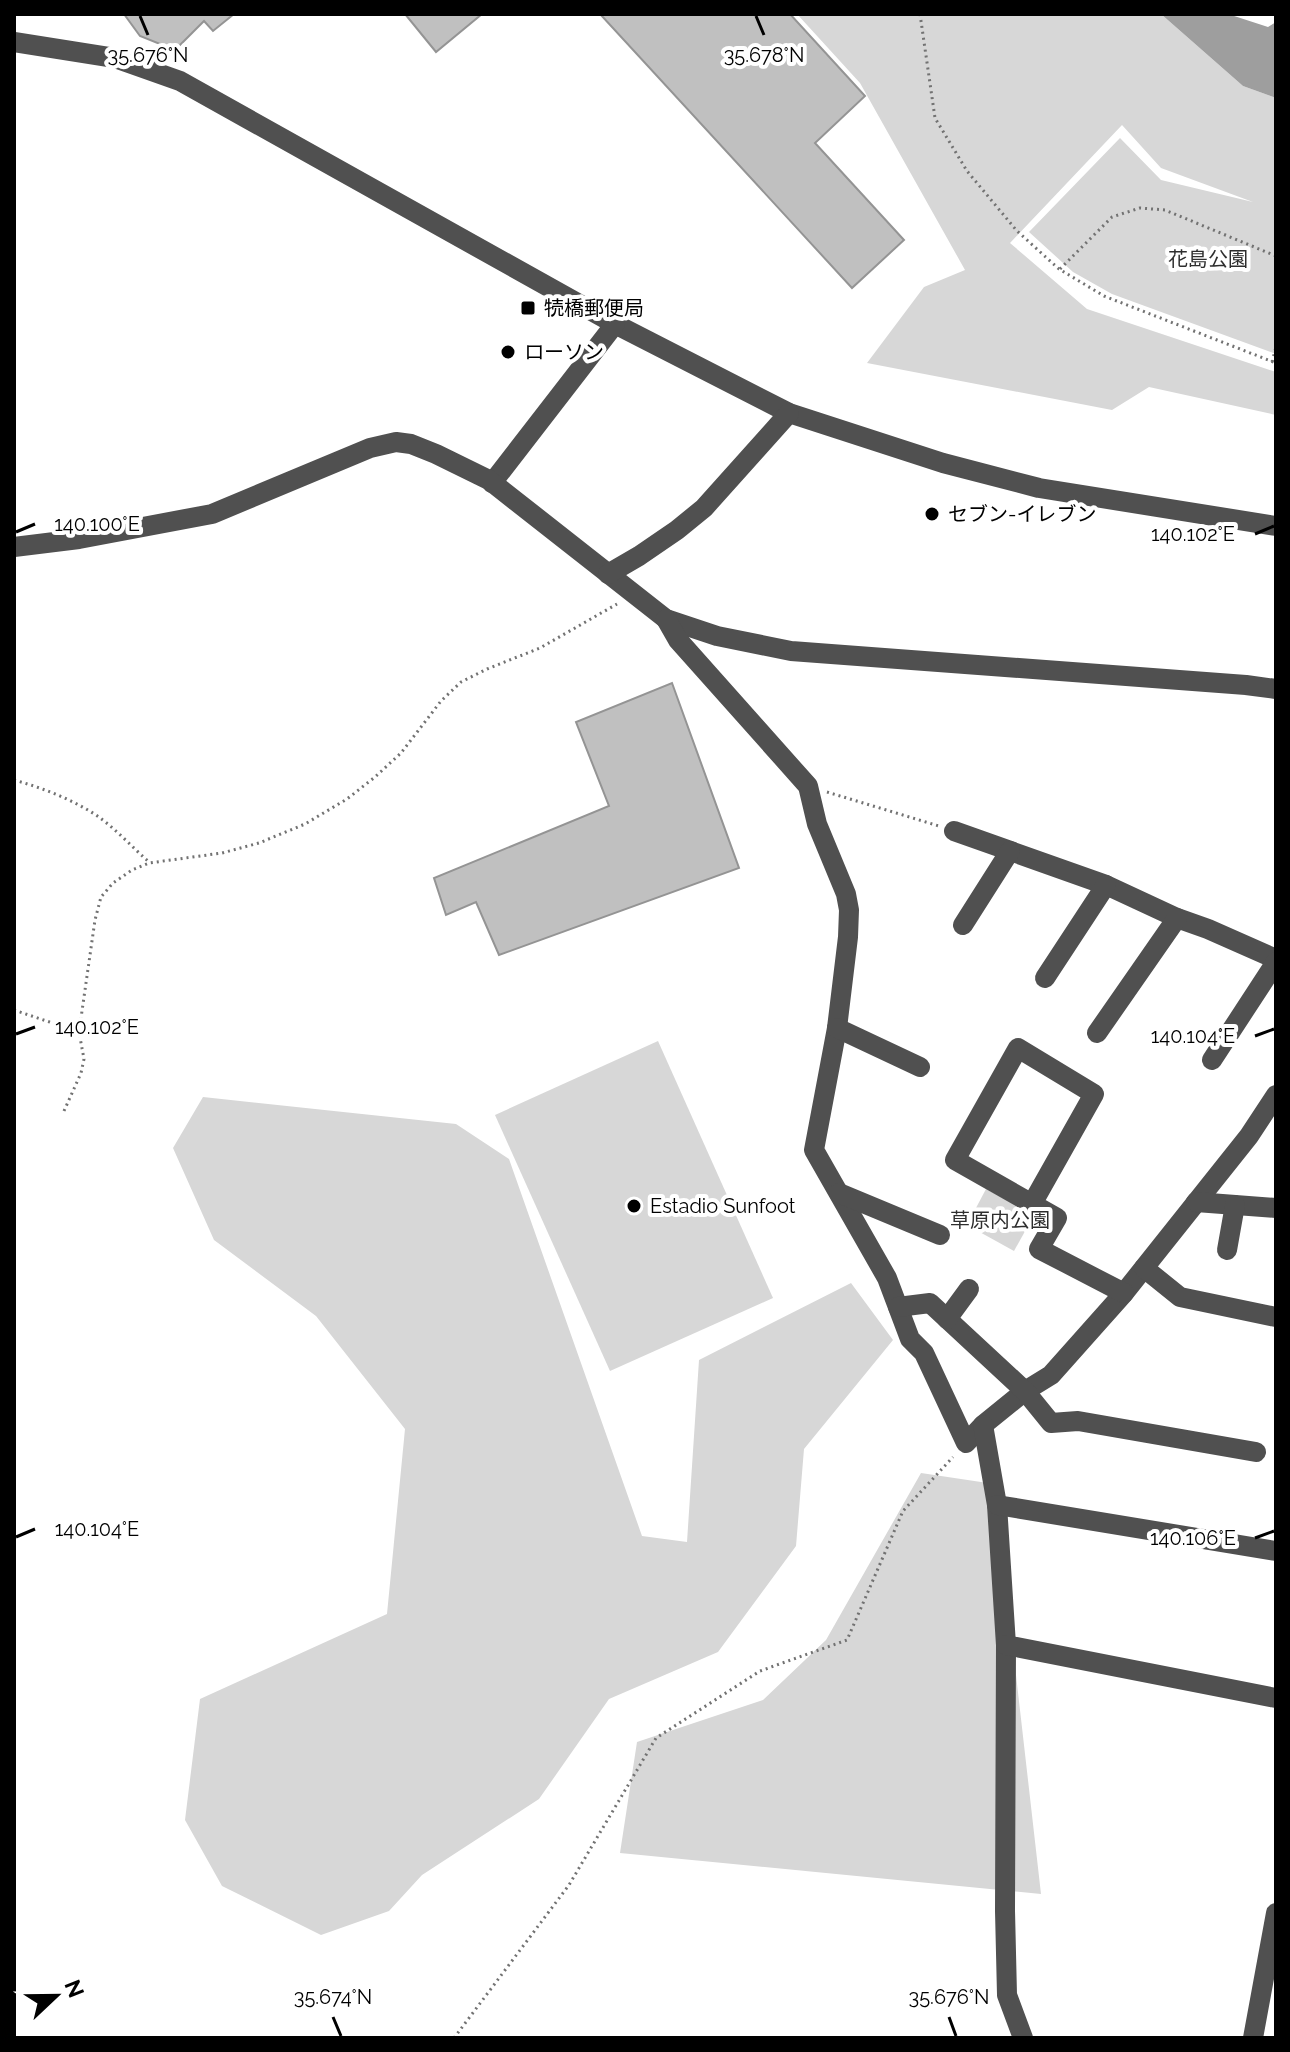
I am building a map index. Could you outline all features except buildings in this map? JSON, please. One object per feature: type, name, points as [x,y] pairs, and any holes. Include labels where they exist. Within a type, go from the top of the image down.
[{"type":"street","points":[[14,42],[115,58],[180,81],[615,324],[789,413],[943,463],[1039,488],[1276,526]]},
{"type":"street","points":[[492,483],[615,324]]},
{"type":"street","points":[[608,574],[652,548],[704,508],[789,413]]},
{"type":"street","points":[[14,547],[79,539],[212,514],[370,448],[396,442],[436,454],[492,483],[666,619],[717,636],[791,651],[1276,689]]},
{"type":"street","points":[[666,619],[678,640],[808,786],[817,824],[846,894],[849,910],[837,1028],[814,1150],[887,1278],[910,1339],[924,1353],[966,1443],[1025,1391],[1051,1375],[1124,1293],[1249,1136],[1276,1095]]},
{"type":"street","points":[[954,831],[1106,885],[1276,961],[1212,1060]]},
{"type":"street","points":[[963,925],[1010,851]]},
{"type":"street","points":[[1045,978],[1106,885]]},
{"type":"street","points":[[1097,1033],[1177,918]]},
{"type":"street","points":[[837,1028],[920,1067]]},
{"type":"street","points":[[1032,1204],[1094,1094],[1018,1048],[955,1160],[1032,1204],[1057,1218],[1039,1249],[1124,1293]]},
{"type":"street","points":[[839,1193],[940,1235]]},
{"type":"street","points":[[1196,1202],[1276,1208]]},
{"type":"street","points":[[1227,1250],[1235,1205]]},
{"type":"street","points":[[1144,1268],[1180,1297],[1276,1317]]},
{"type":"street","points":[[947,1319],[969,1289]]},
{"type":"street","points":[[898,1307],[930,1303],[1025,1391],[1051,1423],[1078,1421],[1256,1452]]},
{"type":"street","points":[[983,1425],[997,1505],[1006,1645],[1007,1995],[1023,2038]]},
{"type":"street","points":[[997,1505],[1276,1551]]},
{"type":"street","points":[[1006,1645],[1276,1698]]},
{"type":"street","points":[[1253,2038],[1268,2002],[1276,1913]]},
{"type":"path","points":[[920,14],[935,118],[967,171],[1017,231],[1059,269],[1104,296],[1274,362],[1276,347]]},
{"type":"path","points":[[1059,269],[1112,217],[1140,208],[1165,210],[1276,256]]},
{"type":"path","points":[[64,1111],[84,1059],[79,1032],[95,920],[101,897],[113,883],[149,863],[222,853],[259,843],[305,824],[347,799],[375,777],[401,753],[441,701],[461,682],[540,648],[634,595]]},
{"type":"path","points":[[14,780],[39,787],[98,817],[149,863]]},
{"type":"path","points":[[808,786],[954,831]]},
{"type":"path","points":[[14,1010],[79,1032]]},
{"type":"path","points":[[454,2038],[569,1885],[656,1738],[760,1671],[847,1640],[903,1511],[966,1443]]},
{"type":"green space","name":"花島公園","points":[[797,14],[1161,14],[1243,86],[1276,98],[1276,354],[1112,294],[1073,272],[1029,232],[1120,138],[1161,180],[1253,202],[1161,168],[1122,125],[1010,243],[1087,309],[1276,372],[1276,415],[1149,387],[1112,410],[867,363],[924,287],[965,270],[860,83]]},
{"type":"green space","name":"Estadio Sunfoot","points":[[658,1041],[773,1298],[610,1371],[495,1115]]},
{"type":"green space","points":[[203,1097],[456,1124],[509,1159],[642,1536],[687,1542],[699,1360],[851,1283],[893,1340],[804,1449],[796,1546],[718,1652],[609,1699],[539,1799],[422,1875],[389,1911],[321,1935],[222,1886],[185,1820],[200,1699],[387,1614],[405,1429],[316,1316],[214,1240],[173,1148]]},
{"type":"green space","name":"草原内公園","points":[[986,1189],[1034,1215],[1014,1251],[967,1225]]},
{"type":"green space","points":[[921,1473],[1001,1485],[1007,1596],[1041,1894],[620,1853],[637,1742],[763,1700],[826,1640]]},
{"type":"shaded area","points":[[1161,14],[1228,14],[1268,27],[1276,22],[1276,98],[1243,86]]},
{"type":"place","name":"㸿橋郵便局","points":[[528,308]]},
{"type":"place","name":"ローソン","points":[[508,352]]},
{"type":"place","name":"セブン-イレブン","points":[[932,514]]},
{"type":"place","name":"Estadio Sunfoot","points":[[634,1206]]}]
